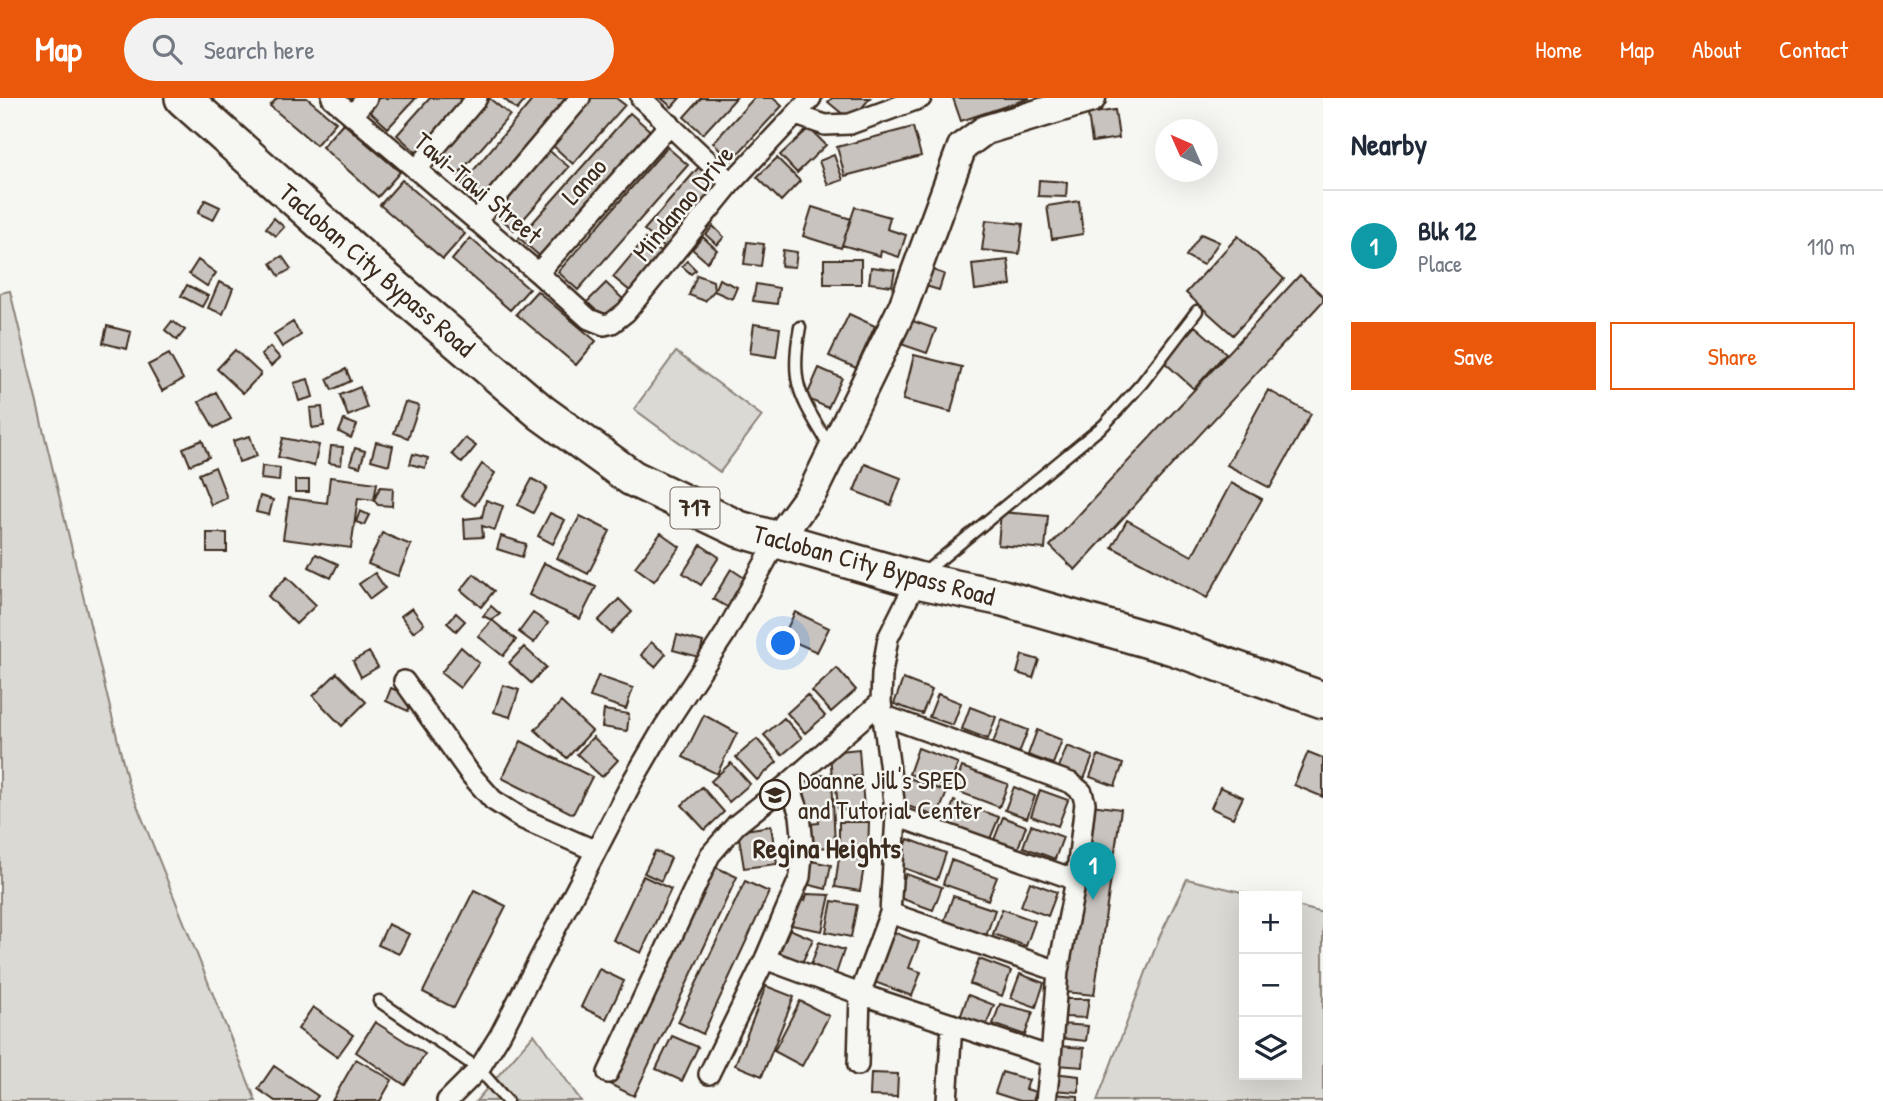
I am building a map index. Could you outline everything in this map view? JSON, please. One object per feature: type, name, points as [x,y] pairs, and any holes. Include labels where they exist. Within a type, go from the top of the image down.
[{"type":"highway","name":"Tacloban City Bypass Road","points":[[183,98],[379,274],[542,413],[632,478],[739,529],[917,580],[1003,598],[1173,648],[1323,701]]},
{"type":"street","name":"Tawi-Tawi Street","points":[[332,98],[589,319]]},
{"type":"street","points":[[352,115],[367,98]]},
{"type":"street","points":[[416,170],[477,98]]},
{"type":"street","points":[[476,221],[580,98]]},
{"type":"street","points":[[641,98],[732,184]]},
{"type":"street","name":"Mindanao Drive","points":[[589,319],[604,325],[612,323],[626,312],[732,184],[811,98]]},
{"type":"street","points":[[796,115],[825,125],[850,124],[921,98]]},
{"type":"street","points":[[447,1101],[479,1069],[500,1035],[664,727],[725,634],[778,539],[813,491],[903,307],[962,147],[985,130],[1091,98]]},
{"type":"street","name":"Lanao","points":[[538,273],[670,124]]},
{"type":"street","points":[[858,1065],[860,994],[890,913],[896,816],[883,709],[882,673],[888,638],[917,580]]},
{"type":"street","points":[[404,681],[471,775],[493,800],[523,819],[596,851]]},
{"type":"street","points":[[608,1073],[710,855],[736,825],[883,709]]},
{"type":"street","points":[[883,709],[1072,783],[1082,792],[1085,803],[1076,880],[1058,971],[1046,1101]]},
{"type":"street","points":[[709,1074],[765,959],[800,877],[803,845],[800,815],[789,783]]},
{"type":"street","points":[[896,816],[1076,880]]},
{"type":"street","points":[[890,913],[1058,971]]},
{"type":"street","points":[[765,959],[860,994],[1051,1057]]},
{"type":"street","points":[[947,1101],[953,1024]]},
{"type":"lane","points":[[917,580],[1104,425],[1142,383],[1197,311]]},
{"type":"lane","points":[[800,327],[794,357],[796,378],[802,399],[832,450]]},
{"type":"lane","points":[[379,1001],[479,1069],[506,1101]]},
{"type":"shaded area","points":[[10,291],[128,783],[256,1101],[0,1101],[0,293]]},
{"type":"shaded area","points":[[676,352],[762,416],[720,472],[634,409]]},
{"type":"shaded area","points":[[1187,879],[1239,891],[1239,1080],[1302,1080],[1302,907],[1323,913],[1323,1101],[1097,1101],[1159,938]]},
{"type":"shaded area","points":[[534,1034],[581,1101],[476,1101]]},
{"type":"building","points":[[277,98],[307,98],[336,122],[316,145],[270,106]]},
{"type":"building","points":[[378,98],[416,98],[388,128],[368,110]]},
{"type":"building","points":[[430,98],[467,98],[417,153],[397,135]]},
{"type":"building","points":[[489,98],[510,115],[458,175],[437,157]]},
{"type":"building","points":[[503,98],[527,98],[517,110]]},
{"type":"building","points":[[534,98],[568,98],[482,200],[462,184]]},
{"type":"building","points":[[590,98],[616,98],[625,105],[573,164],[550,143]]},
{"type":"building","points":[[661,98],[680,98],[672,107]]},
{"type":"building","points":[[701,98],[736,98],[703,134],[684,117]]},
{"type":"building","points":[[754,98],[773,98],[782,106],[732,160],[713,143]]},
{"type":"building","points":[[832,98],[870,98],[851,121],[828,102]]},
{"type":"building","points":[[953,98],[1030,98],[961,121]]},
{"type":"building","points":[[1115,110],[1119,138],[1092,142],[1088,114]]},
{"type":"building","points":[[630,113],[654,134],[543,259],[519,238]]},
{"type":"building","points":[[343,123],[400,172],[378,197],[322,147]]},
{"type":"building","points":[[913,127],[921,156],[845,176],[837,147]]},
{"type":"building","points":[[809,128],[826,145],[797,173],[780,155]]},
{"type":"building","points":[[667,147],[688,165],[578,290],[558,272]]},
{"type":"building","points":[[546,148],[569,167],[514,230],[491,210]]},
{"type":"building","points":[[834,155],[843,180],[828,185],[819,161]]},
{"type":"building","points":[[777,158],[800,181],[781,201],[757,177]]},
{"type":"building","points":[[699,167],[719,185],[665,248],[644,230]]},
{"type":"building","points":[[402,180],[465,234],[443,259],[380,205]]},
{"type":"building","points":[[1039,180],[1067,182],[1066,197],[1038,196]]},
{"type":"building","points":[[205,200],[220,207],[213,220],[198,213]]},
{"type":"building","points":[[1079,201],[1083,234],[1052,239],[1047,206]]},
{"type":"building","points":[[812,207],[851,219],[841,248],[803,236]]},
{"type":"building","points":[[855,207],[890,217],[887,229],[906,235],[899,257],[881,251],[880,256],[842,245]]},
{"type":"building","points":[[274,218],[284,227],[276,236],[266,228]]},
{"type":"building","points":[[986,220],[1023,224],[1019,254],[982,250]]},
{"type":"building","points":[[713,226],[724,237],[717,245],[706,235]]},
{"type":"building","points":[[1201,234],[1219,242],[1203,265],[1186,256]]},
{"type":"building","points":[[1238,236],[1284,279],[1233,335],[1186,293]]},
{"type":"building","points":[[703,237],[717,250],[707,262],[692,249]]},
{"type":"building","points":[[470,238],[529,289],[510,310],[452,260]]},
{"type":"building","points":[[645,239],[662,254],[630,291],[613,277]]},
{"type":"building","points":[[747,242],[764,244],[761,266],[744,264]]},
{"type":"building","points":[[783,250],[797,252],[795,267],[781,266]]},
{"type":"building","points":[[282,256],[291,269],[279,276],[271,263]]},
{"type":"building","points":[[824,259],[861,259],[861,284],[824,284]]},
{"type":"building","points":[[198,260],[216,273],[207,286],[189,274]]},
{"type":"building","points":[[1008,260],[1011,285],[975,290],[972,264]]},
{"type":"building","points":[[687,261],[696,270],[691,274],[682,266]]},
{"type":"building","points":[[871,267],[895,270],[892,286],[869,283]]},
{"type":"building","points":[[924,267],[944,274],[939,290],[919,284]]},
{"type":"building","points":[[697,275],[713,281],[714,291],[705,301],[689,295]]},
{"type":"building","points":[[1300,275],[1323,296],[1323,301],[1075,570],[1050,546]]},
{"type":"building","points":[[719,279],[737,287],[732,299],[714,291]]},
{"type":"building","points":[[219,282],[233,288],[223,314],[208,308]]},
{"type":"building","points":[[606,283],[624,300],[605,320],[587,302]]},
{"type":"building","points":[[756,284],[779,288],[777,304],[753,301]]},
{"type":"building","points":[[187,285],[208,296],[202,307],[181,296]]},
{"type":"building","points":[[537,291],[596,341],[576,365],[516,314]]},
{"type":"building","points":[[849,314],[875,326],[856,368],[829,356]]},
{"type":"building","points":[[904,318],[936,329],[927,353],[895,342]]},
{"type":"building","points":[[172,321],[185,330],[177,340],[165,330]]},
{"type":"building","points":[[293,322],[301,335],[282,347],[274,334]]},
{"type":"building","points":[[754,324],[780,328],[776,357],[750,353]]},
{"type":"building","points":[[107,326],[131,332],[127,349],[103,343]]},
{"type":"building","points":[[1195,326],[1226,353],[1194,389],[1163,361]]},
{"type":"building","points":[[270,347],[280,358],[271,366],[261,355]]},
{"type":"building","points":[[235,350],[261,374],[243,393],[217,369]]},
{"type":"building","points":[[169,354],[183,379],[162,391],[148,365]]},
{"type":"building","points":[[914,355],[962,367],[951,412],[903,400]]},
{"type":"building","points":[[819,368],[842,378],[828,408],[806,398]]},
{"type":"building","points":[[346,369],[351,381],[332,390],[327,379]]},
{"type":"building","points":[[308,379],[313,397],[299,401],[294,383]]},
{"type":"building","points":[[360,387],[367,408],[348,416],[340,395]]},
{"type":"building","points":[[1268,390],[1311,414],[1270,488],[1227,465]]},
{"type":"building","points":[[216,392],[231,419],[214,428],[199,402]]},
{"type":"building","points":[[405,402],[419,406],[408,438],[394,433]]},
{"type":"building","points":[[322,407],[324,426],[312,428],[310,408]]},
{"type":"building","points":[[344,420],[357,425],[351,438],[339,432]]},
{"type":"building","points":[[250,436],[257,456],[239,462],[233,441]]},
{"type":"building","points":[[283,438],[319,445],[314,466],[278,457]]},
{"type":"building","points":[[465,438],[476,446],[462,463],[452,454]]},
{"type":"building","points":[[202,440],[209,457],[190,465],[183,448]]},
{"type":"building","points":[[376,442],[393,446],[389,465],[371,460]]},
{"type":"building","points":[[331,446],[343,447],[341,465],[329,463]]},
{"type":"building","points":[[355,448],[365,451],[360,467],[350,464]]},
{"type":"building","points":[[413,454],[428,458],[425,468],[410,464]]},
{"type":"building","points":[[482,464],[495,473],[475,505],[461,496]]},
{"type":"building","points":[[865,464],[901,478],[891,505],[854,491]]},
{"type":"building","points":[[262,466],[280,468],[279,481],[261,479]]},
{"type":"building","points":[[215,467],[227,498],[211,505],[199,474]]},
{"type":"building","points":[[330,477],[377,483],[374,500],[358,498],[351,548],[283,539],[289,498],[327,503]]},
{"type":"building","points":[[532,479],[547,487],[533,513],[518,505]]},
{"type":"building","points":[[295,480],[309,480],[309,492],[295,492]]},
{"type":"building","points":[[1231,483],[1262,499],[1207,598],[1112,547],[1127,520],[1192,556]]},
{"type":"building","points":[[380,487],[393,488],[392,506],[378,505],[374,500]]},
{"type":"building","points":[[260,496],[273,500],[269,515],[256,512]]},
{"type":"building","points":[[486,500],[503,506],[495,530],[482,526],[483,537],[465,538],[464,519],[482,517]]},
{"type":"building","points":[[360,511],[369,515],[364,525],[356,522]]},
{"type":"building","points":[[1001,512],[1048,516],[1045,549],[998,545]]},
{"type":"building","points":[[550,513],[565,520],[553,544],[538,536]]},
{"type":"building","points":[[580,516],[610,531],[588,574],[557,558]]},
{"type":"building","points":[[207,533],[227,533],[227,552],[207,552]]},
{"type":"building","points":[[382,533],[411,545],[398,576],[368,564]]},
{"type":"building","points":[[661,533],[680,547],[654,581],[635,567]]},
{"type":"building","points":[[501,536],[526,544],[522,557],[497,549]]},
{"type":"building","points":[[701,545],[719,557],[701,585],[683,573]]},
{"type":"building","points":[[316,554],[338,564],[331,578],[309,567]]},
{"type":"building","points":[[544,563],[596,587],[580,619],[529,595]]},
{"type":"building","points":[[731,569],[746,579],[729,608],[713,599]]},
{"type":"building","points":[[375,573],[385,588],[370,599],[359,584]]},
{"type":"building","points":[[474,574],[494,591],[481,607],[461,590]]},
{"type":"building","points":[[287,577],[316,605],[296,624],[268,596]]},
{"type":"building","points":[[619,599],[632,612],[611,633],[598,621]]},
{"type":"building","points":[[491,606],[500,614],[492,620],[483,616]]},
{"type":"building","points":[[412,608],[424,624],[413,632],[401,616]]},
{"type":"building","points":[[795,612],[829,628],[817,652],[783,637]]},
{"type":"building","points":[[456,613],[465,621],[456,631],[447,623]]},
{"type":"building","points":[[533,613],[548,623],[534,643],[519,632]]},
{"type":"building","points":[[492,620],[516,640],[503,656],[478,636]]},
{"type":"building","points":[[677,635],[703,642],[699,657],[673,650]]},
{"type":"building","points":[[651,642],[666,654],[655,667],[641,655]]},
{"type":"building","points":[[461,647],[479,663],[460,688],[441,673]]},
{"type":"building","points":[[524,647],[546,667],[531,683],[509,663]]},
{"type":"building","points":[[369,652],[378,667],[361,677],[353,661]]},
{"type":"building","points":[[1022,655],[1039,660],[1033,678],[1017,673]]},
{"type":"building","points":[[837,668],[856,690],[831,712],[812,691]]},
{"type":"building","points":[[337,673],[366,702],[342,726],[313,696]]},
{"type":"building","points":[[598,676],[633,688],[626,709],[590,697]]},
{"type":"building","points":[[903,679],[932,690],[922,714],[894,704]]},
{"type":"building","points":[[503,685],[519,690],[510,717],[494,712]]},
{"type":"building","points":[[391,688],[414,698],[408,711],[386,701]]},
{"type":"building","points":[[938,694],[961,703],[953,725],[929,717]]},
{"type":"building","points":[[807,695],[825,716],[805,733],[787,713]]},
{"type":"building","points":[[561,702],[592,731],[567,758],[535,730]]},
{"type":"building","points":[[970,707],[996,717],[988,739],[962,729]]},
{"type":"building","points":[[604,710],[629,714],[627,731],[602,727]]},
{"type":"building","points":[[704,715],[737,733],[717,774],[683,757]]},
{"type":"building","points":[[784,718],[802,738],[782,755],[764,735]]},
{"type":"building","points":[[1002,720],[1028,730],[1019,753],[993,743]]},
{"type":"building","points":[[1037,730],[1062,740],[1053,764],[1028,755]]},
{"type":"building","points":[[593,737],[618,760],[602,777],[577,754]]},
{"type":"building","points":[[757,739],[777,762],[757,780],[736,757]]},
{"type":"building","points":[[521,741],[592,777],[573,814],[502,778]]},
{"type":"building","points":[[1067,746],[1093,756],[1084,779],[1058,770]]},
{"type":"building","points":[[918,748],[958,763],[949,788],[909,774]]},
{"type":"building","points":[[859,749],[861,776],[832,778],[830,752]]},
{"type":"building","points":[[1308,752],[1323,758],[1323,797],[1294,785]]},
{"type":"building","points":[[1098,755],[1123,764],[1115,786],[1090,777]]},
{"type":"building","points":[[731,763],[750,784],[729,802],[711,781]]},
{"type":"building","points":[[962,767],[1008,784],[999,807],[954,790]]},
{"type":"building","points":[[832,775],[835,847],[809,848],[808,824],[819,823],[818,813],[805,811],[804,776]]},
{"type":"building","points":[[909,778],[947,792],[937,817],[900,803]]},
{"type":"building","points":[[862,783],[864,808],[838,811],[836,785]]},
{"type":"building","points":[[702,787],[724,812],[705,830],[682,805]]},
{"type":"building","points":[[1014,787],[1035,796],[1027,818],[1005,810]]},
{"type":"building","points":[[1220,787],[1243,797],[1233,818],[1211,808]]},
{"type":"building","points":[[1040,790],[1068,800],[1058,826],[1031,816]]},
{"type":"building","points":[[954,801],[999,817],[990,839],[946,823]]},
{"type":"building","points":[[1091,805],[1121,809],[1094,995],[1065,992]]},
{"type":"building","points":[[1003,817],[1026,826],[1018,848],[994,840]]},
{"type":"building","points":[[839,822],[869,822],[868,853],[839,853]]},
{"type":"building","points":[[1031,825],[1063,837],[1055,859],[1023,847]]},
{"type":"building","points":[[771,826],[777,864],[744,868],[738,831]]},
{"type":"building","points":[[908,839],[946,853],[937,880],[898,866]]},
{"type":"building","points":[[655,851],[671,858],[661,881],[644,873]]},
{"type":"building","points":[[839,857],[865,860],[860,891],[835,887]]},
{"type":"building","points":[[807,860],[831,865],[826,889],[802,883]]},
{"type":"building","points":[[951,860],[997,877],[988,900],[943,884]]},
{"type":"building","points":[[707,863],[737,877],[634,1096],[605,1082]]},
{"type":"building","points":[[906,874],[942,887],[933,910],[897,897]]},
{"type":"building","points":[[643,876],[671,889],[641,953],[613,940]]},
{"type":"building","points":[[745,881],[769,892],[703,1034],[678,1022]]},
{"type":"building","points":[[1030,882],[1057,892],[1048,916],[1021,906]]},
{"type":"building","points":[[474,890],[506,906],[454,1008],[423,992]]},
{"type":"building","points":[[807,894],[830,895],[822,931],[791,925],[796,899],[805,901]]},
{"type":"building","points":[[953,896],[995,910],[986,936],[944,922]]},
{"type":"building","points":[[832,901],[857,905],[851,937],[826,932]]},
{"type":"building","points":[[1002,909],[1035,921],[1026,946],[993,934]]},
{"type":"building","points":[[388,924],[409,934],[399,954],[378,945]]},
{"type":"building","points":[[787,928],[813,939],[802,963],[777,952]]},
{"type":"building","points":[[888,930],[919,942],[909,968],[921,972],[912,996],[869,980]]},
{"type":"building","points":[[819,942],[844,950],[836,974],[811,965]]},
{"type":"building","points":[[979,959],[1011,971],[1002,996],[970,984]]},
{"type":"building","points":[[599,969],[624,981],[606,1019],[581,1007]]},
{"type":"building","points":[[1020,974],[1044,983],[1036,1007],[1011,998]]},
{"type":"building","points":[[766,986],[794,997],[762,1076],[735,1065]]},
{"type":"building","points":[[968,995],[994,1005],[985,1028],[960,1018]]},
{"type":"building","points":[[1066,999],[1089,999],[1086,1018],[1065,1017]]},
{"type":"building","points":[[800,1001],[829,1016],[802,1066],[774,1051]]},
{"type":"building","points":[[1000,1004],[1033,1012],[1025,1035],[993,1024]]},
{"type":"building","points":[[313,1007],[353,1035],[337,1057],[298,1029]]},
{"type":"building","points":[[375,1022],[425,1054],[405,1085],[356,1052]]},
{"type":"building","points":[[1060,1024],[1088,1026],[1086,1041],[1059,1038]]},
{"type":"building","points":[[672,1036],[698,1047],[682,1081],[656,1069]]},
{"type":"building","points":[[1058,1046],[1084,1048],[1083,1067],[1057,1065]]},
{"type":"building","points":[[356,1059],[392,1080],[380,1101],[332,1101]]},
{"type":"building","points":[[274,1066],[318,1096],[314,1101],[275,1101],[258,1089]]},
{"type":"building","points":[[1002,1072],[1029,1080],[1026,1089],[1036,1092],[1033,1101],[1020,1101],[995,1093]]},
{"type":"building","points":[[871,1073],[898,1074],[897,1097],[870,1096]]},
{"type":"building","points":[[1053,1073],[1079,1076],[1079,1092],[1052,1090]]},
{"type":"building","points":[[1051,1094],[1078,1096],[1078,1101],[1050,1101]]},
{"type":"place","name":"Doanne Jill's SPED and Tutorial Center","points":[[775,795]]},
{"type":"place","name":"Blk 12","points":[[1093,900]]},
{"type":"district","name":"Regina Heights","points":[[827,848]]}]
